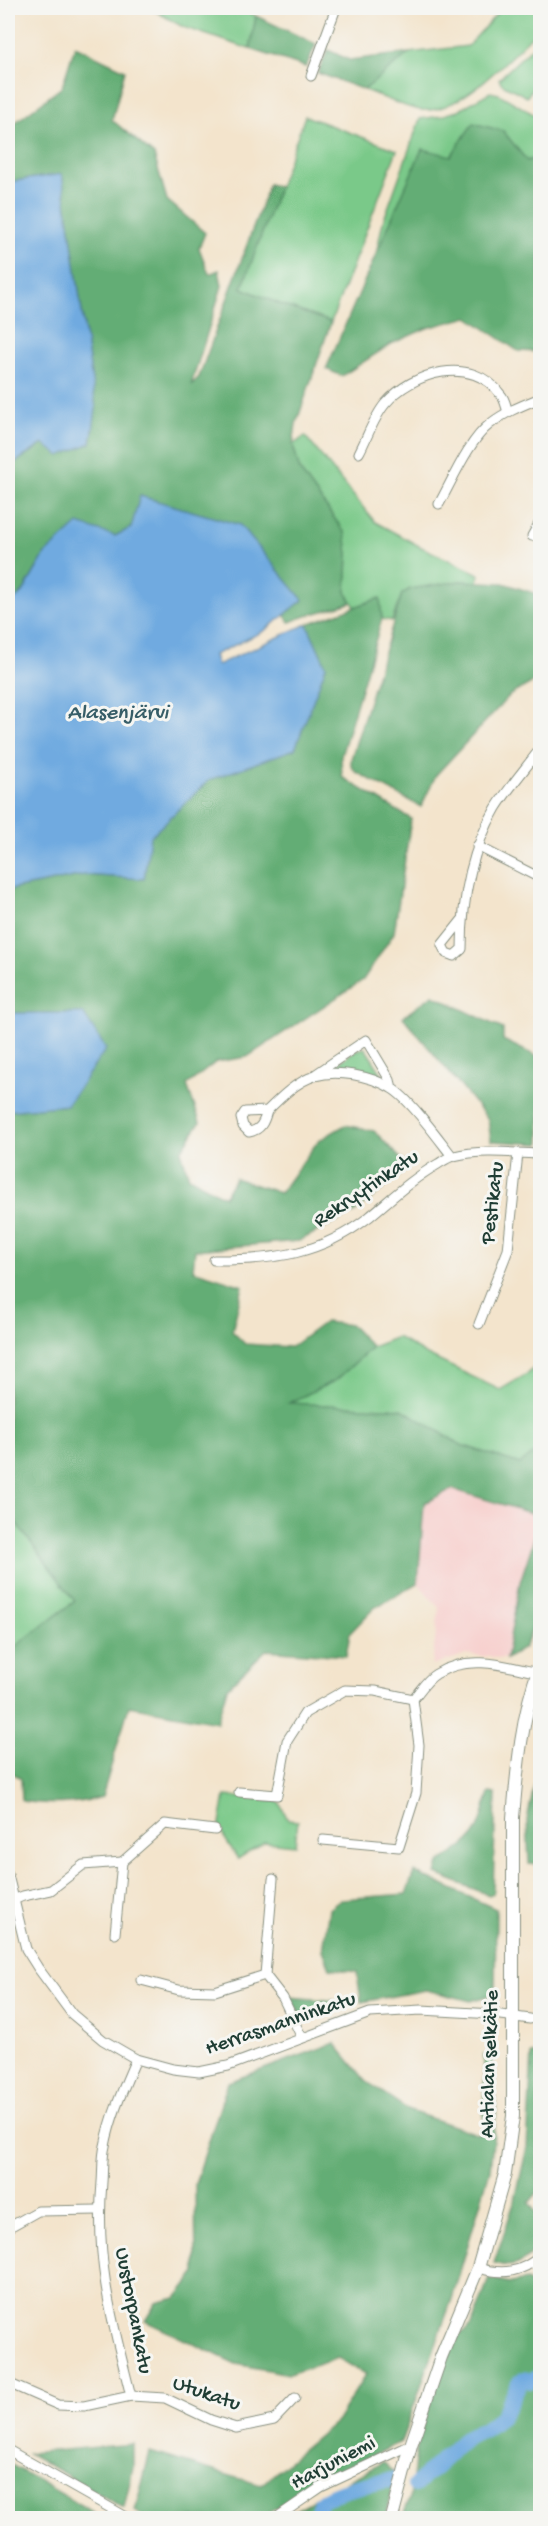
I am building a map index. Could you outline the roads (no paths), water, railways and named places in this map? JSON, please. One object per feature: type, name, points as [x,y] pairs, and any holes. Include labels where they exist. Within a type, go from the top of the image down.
[{"type":"street","points":[[311,76],[336,8]]},
{"type":"street","points":[[359,453],[384,405],[407,385],[432,374],[455,370],[471,373],[486,381],[502,395],[508,412]]},
{"type":"street","points":[[439,504],[474,442],[488,425],[508,412],[540,398]]},
{"type":"street","points":[[532,536],[540,522]]},
{"type":"street","points":[[462,920],[477,846],[497,807],[540,749]]},
{"type":"street","points":[[477,846],[540,878]]},
{"type":"street","points":[[267,1110],[284,1094],[366,1040],[390,1080],[392,1088]]},
{"type":"street","points":[[314,1076],[334,1073],[352,1075],[392,1088],[421,1118],[452,1156]]},
{"type":"street","name":"Rekryytinkatu","points":[[214,1260],[262,1260],[301,1253],[336,1239],[368,1218],[412,1179],[452,1156],[485,1152],[540,1154]]},
{"type":"street","name":"Pestikatu","points":[[479,1324],[508,1250],[518,1153]]},
{"type":"street","points":[[323,1840],[399,1847],[416,1793],[419,1745],[413,1698],[434,1675],[463,1662],[539,1669]]},
{"type":"street","name":"Ahtialan selkätie","points":[[392,2518],[411,2445],[441,2357],[478,2268],[506,2162],[513,2116],[513,1818],[525,1723],[539,1669]]},
{"type":"street","points":[[239,1792],[278,1795],[286,1741],[305,1713],[345,1690],[375,1691],[413,1698]]},
{"type":"street","points":[[10,1902],[23,1896],[51,1890],[83,1865],[122,1862],[165,1824],[215,1830]]},
{"type":"street","points":[[115,1934],[122,1862]]},
{"type":"street","name":"Herrasmanninkatu","points":[[8,1875],[10,1902],[26,1949],[72,2014],[103,2040],[136,2059],[173,2069],[199,2072],[228,2066],[370,2013],[421,2010],[530,2019]]},
{"type":"street","points":[[273,1879],[265,1975],[283,1998],[302,2038]]},
{"type":"street","points":[[141,1980],[178,1990],[215,1991],[265,1975]]},
{"type":"street","name":"Uustorpankatu","points":[[131,2396],[104,2283],[99,2210],[105,2147],[114,2111],[136,2059]]},
{"type":"street","points":[[13,2225],[38,2211],[99,2210]]},
{"type":"street","points":[[478,2268],[489,2271],[517,2271],[540,2256]]},
{"type":"street","name":"Utukatu","points":[[8,2384],[58,2405],[84,2406],[131,2396],[165,2398],[211,2420],[236,2428],[274,2420],[295,2398]]},
{"type":"street","name":"Harjuniemi","points":[[276,2518],[321,2487],[411,2445]]},
{"type":"street","points":[[8,2450],[128,2518]]},
{"type":"water","points":[[62,174],[96,409],[91,443],[60,456],[43,444],[8,467],[8,182]]},
{"type":"water","name":"Alasenjärvi","points":[[140,496],[240,525],[303,600],[264,631],[214,655],[217,665],[307,624],[326,666],[295,749],[209,780],[150,837],[144,879],[84,875],[8,890],[8,606],[23,592],[45,554],[78,524],[115,536],[131,528]]},
{"type":"water","points":[[8,1013],[83,1013],[106,1049],[67,1105],[8,1111]]},
{"type":"waterway","points":[[415,2485],[467,2437],[485,2429],[502,2416],[524,2379],[530,2381],[540,2377]]},
{"type":"waterway","points":[[317,2518],[320,2504],[332,2495],[365,2485],[393,2480]]}]
